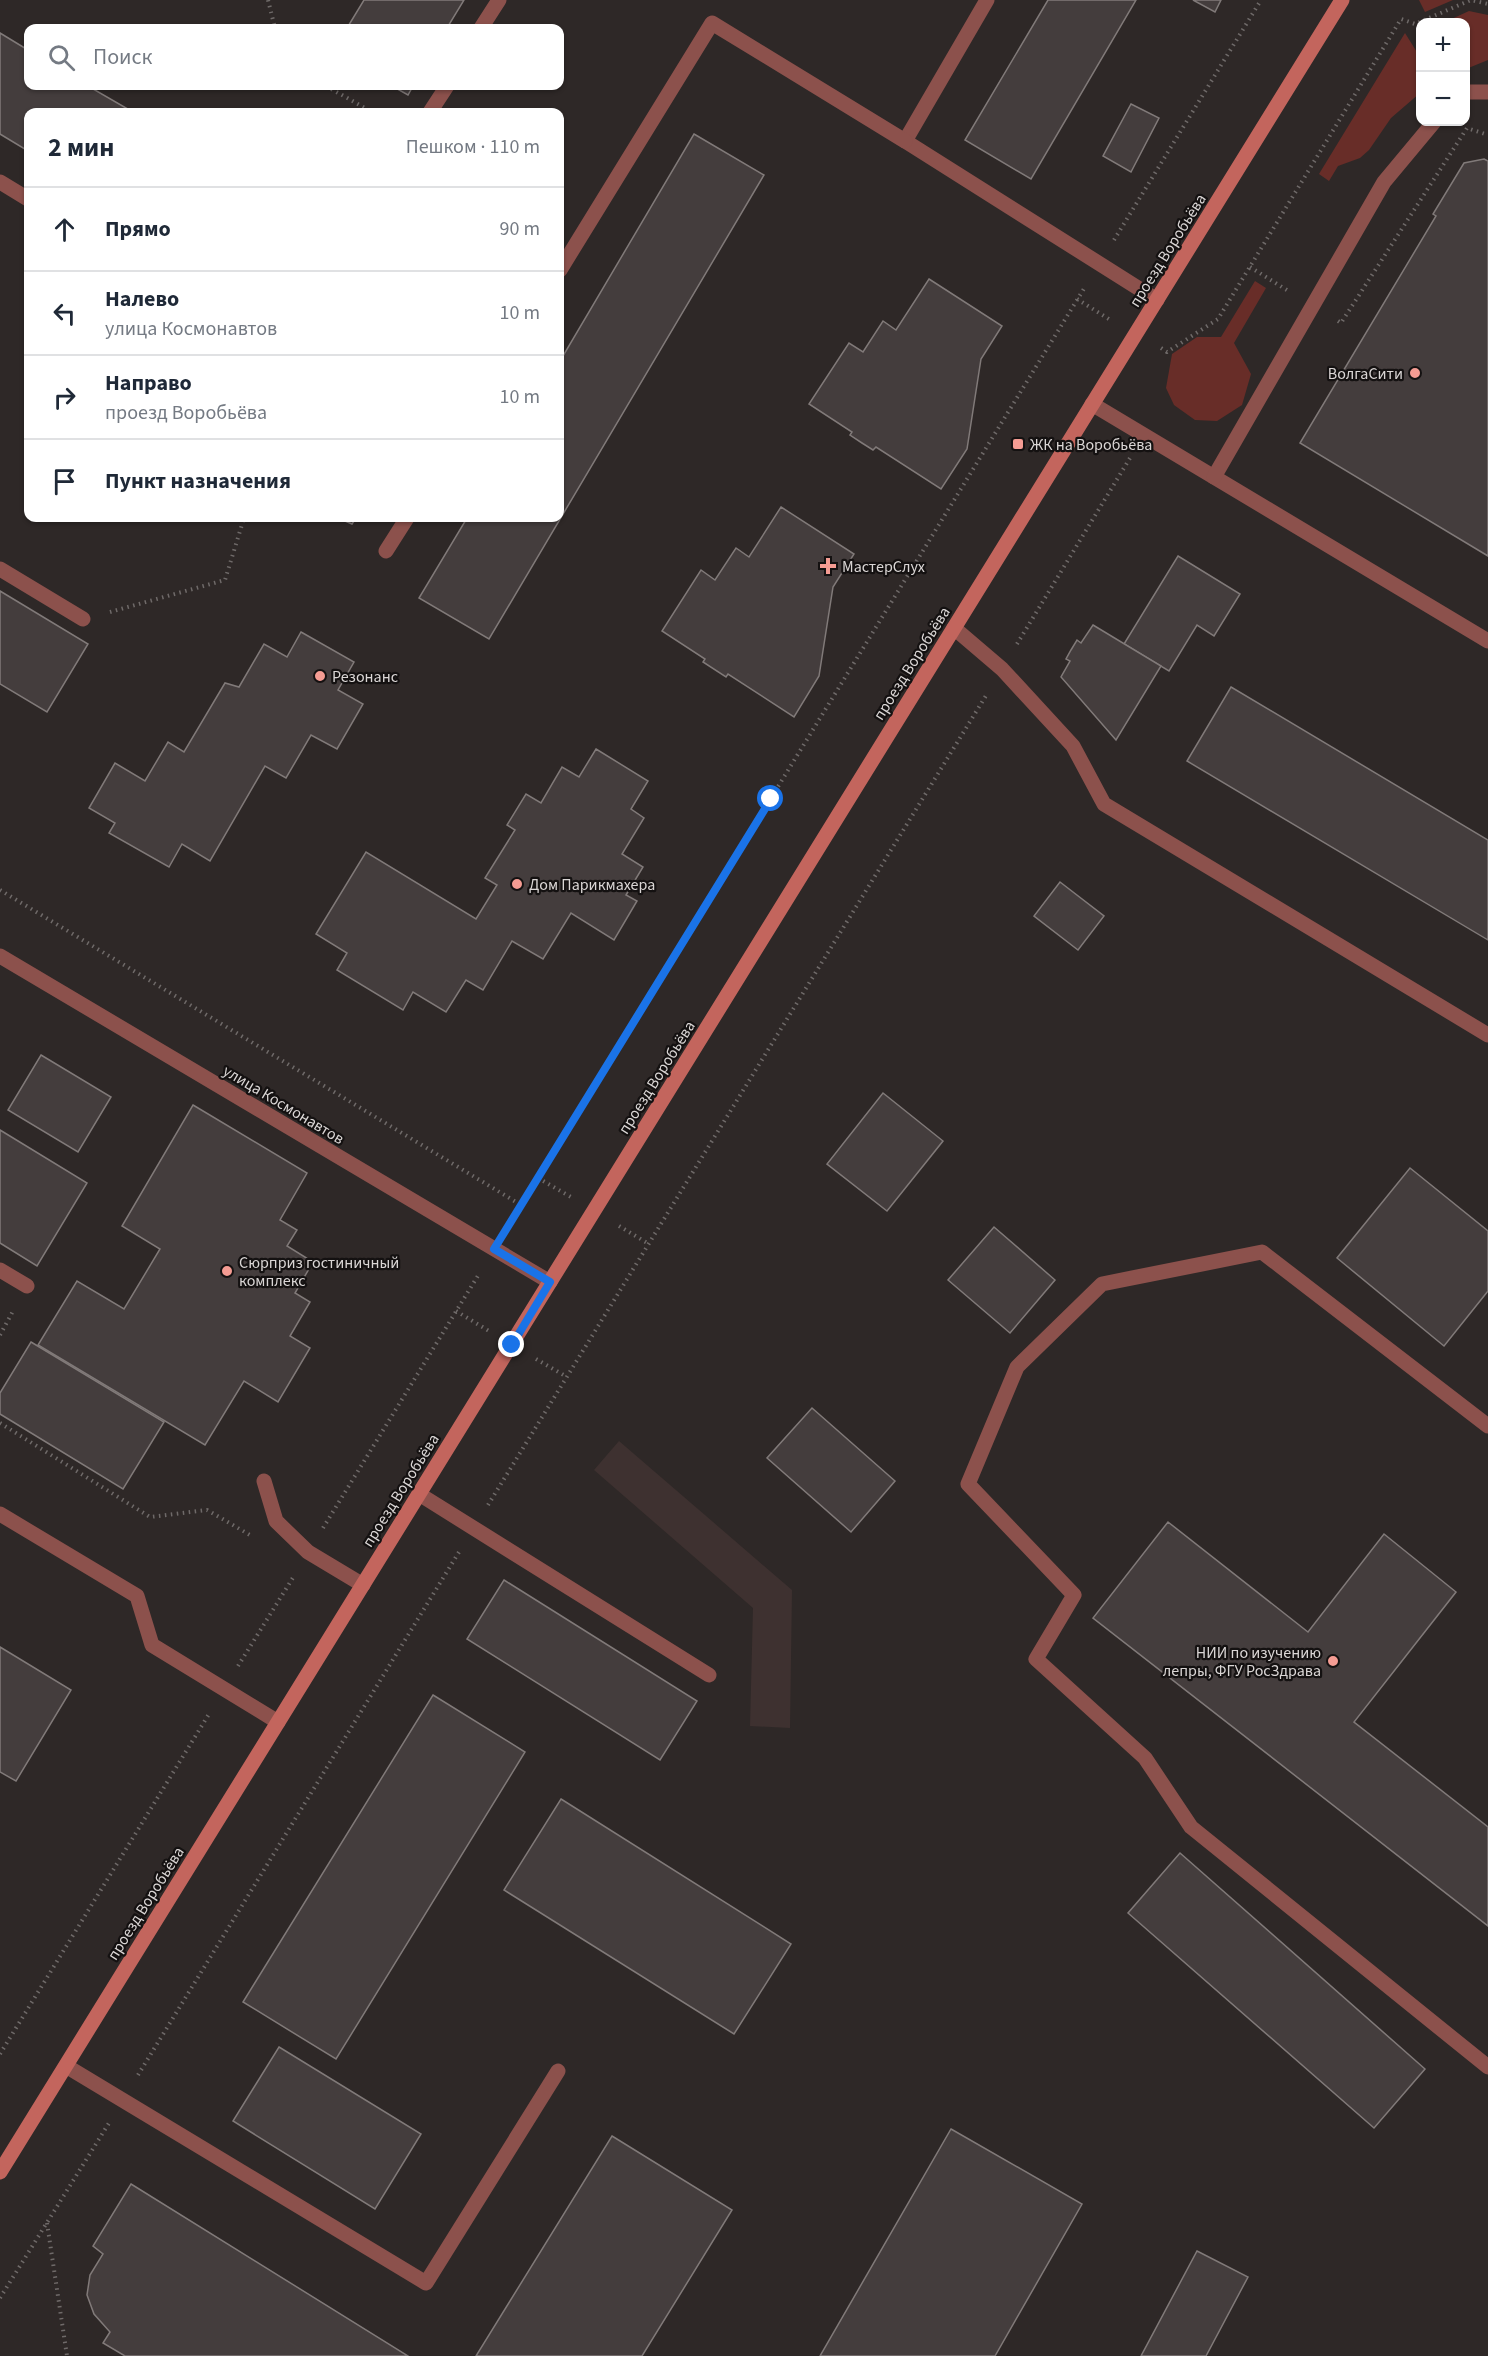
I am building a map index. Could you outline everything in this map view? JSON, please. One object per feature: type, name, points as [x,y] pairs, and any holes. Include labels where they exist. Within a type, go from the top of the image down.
[{"type":"main road","name":"проезд Воробьёва","points":[[0,2172],[1342,0]]},
{"type":"street","points":[[484,24],[499,0]]},
{"type":"street","points":[[905,141],[987,0]]},
{"type":"street","points":[[564,264],[712,23],[905,141],[1157,300]]},
{"type":"street","points":[[433,108],[444,90]]},
{"type":"street","points":[[1470,92],[1488,92]]},
{"type":"street","points":[[1214,477],[1384,182],[1431,126]]},
{"type":"street","points":[[0,182],[24,197]]},
{"type":"street","points":[[1092,404],[1488,641]]},
{"type":"street","points":[[386,551],[404,522]]},
{"type":"street","points":[[0,569],[83,619]]},
{"type":"street","points":[[954,628],[1002,669],[1073,746],[1104,804],[1488,1035]]},
{"type":"street","name":"улица Космонавтов","points":[[0,956],[550,1282]]},
{"type":"street","points":[[1488,1426],[1262,1252],[1102,1284],[1017,1367],[968,1484],[1074,1595],[1036,1659],[1145,1758],[1191,1827],[1488,2067]]},
{"type":"street","points":[[0,1270],[27,1286]]},
{"type":"street","points":[[264,1482],[276,1521],[308,1552],[363,1585]]},
{"type":"street","points":[[419,1494],[709,1675]]},
{"type":"street","points":[[0,1514],[137,1596],[152,1645],[278,1722]]},
{"type":"street","points":[[66,2066],[426,2283],[558,2071]]},
{"type":"path","points":[[268,0],[274,24]]},
{"type":"path","points":[[0,2054],[1261,0]]},
{"type":"path","points":[[1250,267],[1401,19],[1415,24],[1471,0],[1488,4]]},
{"type":"path","points":[[333,90],[365,108]]},
{"type":"path","points":[[0,2298],[1144,436]]},
{"type":"path","points":[[83,619],[225,580],[243,522]]},
{"type":"path","points":[[0,890],[521,1205]]},
{"type":"path","points":[[0,1423],[150,1517],[207,1510],[254,1537]]},
{"type":"path","points":[[47,2222],[67,2356]]},
{"type":"shaded area","points":[[1419,0],[1453,0],[1425,12]]},
{"type":"shaded area","points":[[1469,11],[1488,15],[1488,60],[1470,67],[1470,18],[1454,18]]},
{"type":"shaded area","points":[[1405,33],[1416,51],[1416,96],[1391,118],[1369,150],[1360,158],[1338,166],[1329,181],[1319,174]]},
{"type":"shaded area","points":[[1255,281],[1266,288],[1234,343],[1251,374],[1242,405],[1217,421],[1195,420],[1174,405],[1166,388],[1172,354],[1197,337],[1221,337]]},
{"type":"shaded area","points":[[619,1441],[792,1590],[790,1728],[750,1726],[753,1608],[594,1470]]},
{"type":"building","points":[[364,0],[464,0],[449,24],[349,24]]},
{"type":"building","points":[[1048,0],[1136,0],[1031,179],[965,140]]},
{"type":"building","points":[[1193,0],[1221,0],[1215,12]]},
{"type":"building","points":[[0,33],[24,48],[24,90],[95,90],[126,108],[24,108],[24,149],[0,134]]},
{"type":"building","points":[[399,90],[411,90],[408,95]]},
{"type":"building","points":[[1131,104],[1159,118],[1131,172],[1103,156]]},
{"type":"building","points":[[694,134],[764,175],[564,512],[564,354]]},
{"type":"building","name":"ВолгаСити","points":[[1484,159],[1488,161],[1488,556],[1300,443],[1436,216],[1433,214],[1464,163]]},
{"type":"building","points":[[929,279],[1002,326],[981,359],[967,449],[941,489],[876,447],[873,450],[862,443],[850,435],[852,432],[809,404],[849,343],[863,352],[883,321],[896,330]]},
{"type":"building","points":[[781,507],[854,554],[833,587],[819,676],[794,717],[728,674],[726,677],[703,662],[705,659],[662,631],[701,570],[715,580],[736,548],[749,557]]},
{"type":"building","points":[[465,522],[558,522],[489,639],[419,598]]},
{"type":"building","points":[[1178,556],[1240,594],[1214,636],[1197,625],[1169,671],[1124,644]]},
{"type":"building","points":[[0,591],[88,644],[47,712],[0,684]]},
{"type":"building","points":[[1093,625],[1161,666],[1116,740],[1061,677],[1070,661],[1066,659],[1077,640],[1081,643]]},
{"type":"building","points":[[301,632],[354,662],[338,690],[363,704],[337,749],[311,735],[286,778],[265,766],[210,861],[182,844],[169,867],[109,833],[115,823],[89,808],[115,763],[145,781],[168,742],[184,752],[225,683],[239,687],[264,644],[287,657]]},
{"type":"building","points":[[1231,687],[1488,840],[1488,940],[1187,761]]},
{"type":"building","points":[[596,749],[648,781],[631,809],[644,818],[622,854],[643,867],[626,895],[637,901],[614,940],[571,913],[543,959],[512,941],[483,990],[466,980],[446,1012],[413,992],[403,1010],[337,970],[347,953],[316,934],[366,852],[476,919],[497,885],[485,878],[515,830],[507,825],[526,794],[541,803],[562,767],[579,777]]},
{"type":"building","points":[[1060,882],[1104,916],[1078,950],[1034,916]]},
{"type":"building","points":[[41,1055],[111,1097],[78,1152],[8,1110]]},
{"type":"building","points":[[883,1093],[943,1141],[887,1211],[827,1164]]},
{"type":"building","name":"Сюрприз гостиничный комплекс","points":[[193,1105],[307,1173],[280,1220],[297,1230],[287,1246],[313,1262],[295,1293],[310,1302],[290,1336],[310,1348],[278,1402],[244,1381],[205,1445],[38,1345],[77,1281],[124,1309],[160,1249],[122,1226]]},
{"type":"building","points":[[0,1130],[87,1183],[37,1266],[0,1243]]},
{"type":"building","points":[[1410,1168],[1488,1231],[1488,1291],[1444,1346],[1337,1258]]},
{"type":"building","points":[[994,1227],[1055,1280],[1010,1333],[948,1280]]},
{"type":"building","points":[[31,1342],[164,1422],[123,1489],[0,1414],[0,1393]]},
{"type":"building","points":[[812,1408],[895,1481],[851,1532],[767,1458]]},
{"type":"building","points":[[1168,1522],[1308,1632],[1384,1534],[1456,1592],[1354,1722],[1488,1827],[1488,1926],[1093,1618]]},
{"type":"building","points":[[504,1580],[697,1701],[660,1760],[467,1639]]},
{"type":"building","points":[[0,1647],[71,1690],[16,1781],[0,1772]]},
{"type":"building","points":[[433,1695],[525,1752],[336,2059],[243,2002]]},
{"type":"building","points":[[561,1799],[791,1944],[734,2034],[504,1890]]},
{"type":"building","points":[[1180,1853],[1425,2069],[1374,2128],[1128,1913]]},
{"type":"building","points":[[279,2047],[421,2134],[375,2209],[233,2121]]},
{"type":"building","points":[[951,2129],[1082,2204],[995,2356],[820,2356]]},
{"type":"building","points":[[612,2136],[732,2210],[642,2356],[476,2356]]},
{"type":"building","points":[[131,2184],[408,2356],[125,2356],[103,2343],[110,2332],[94,2314],[87,2295],[90,2275],[103,2254],[93,2246]]},
{"type":"building","points":[[1197,2251],[1248,2277],[1206,2356],[1141,2356]]},
{"type":"place","name":"ВолгаСити","points":[[1415,373]]},
{"type":"place","name":"ЖК на Воробьёва","points":[[1018,444]]},
{"type":"place","name":"МастерСлух","points":[[828,566]]},
{"type":"place","name":"Резонанс","points":[[320,676]]},
{"type":"place","name":"Дом Парикмахера","points":[[517,884]]},
{"type":"place","name":"Сюрприз гостиничный комплекс","points":[[227,1271]]},
{"type":"place","name":"НИИ по изучению лепры, ФГУ РосЗдрава","points":[[1333,1661]]},
{"type":"route","points":[[512,1345],[550,1282],[494,1249],[771,799]]}]
